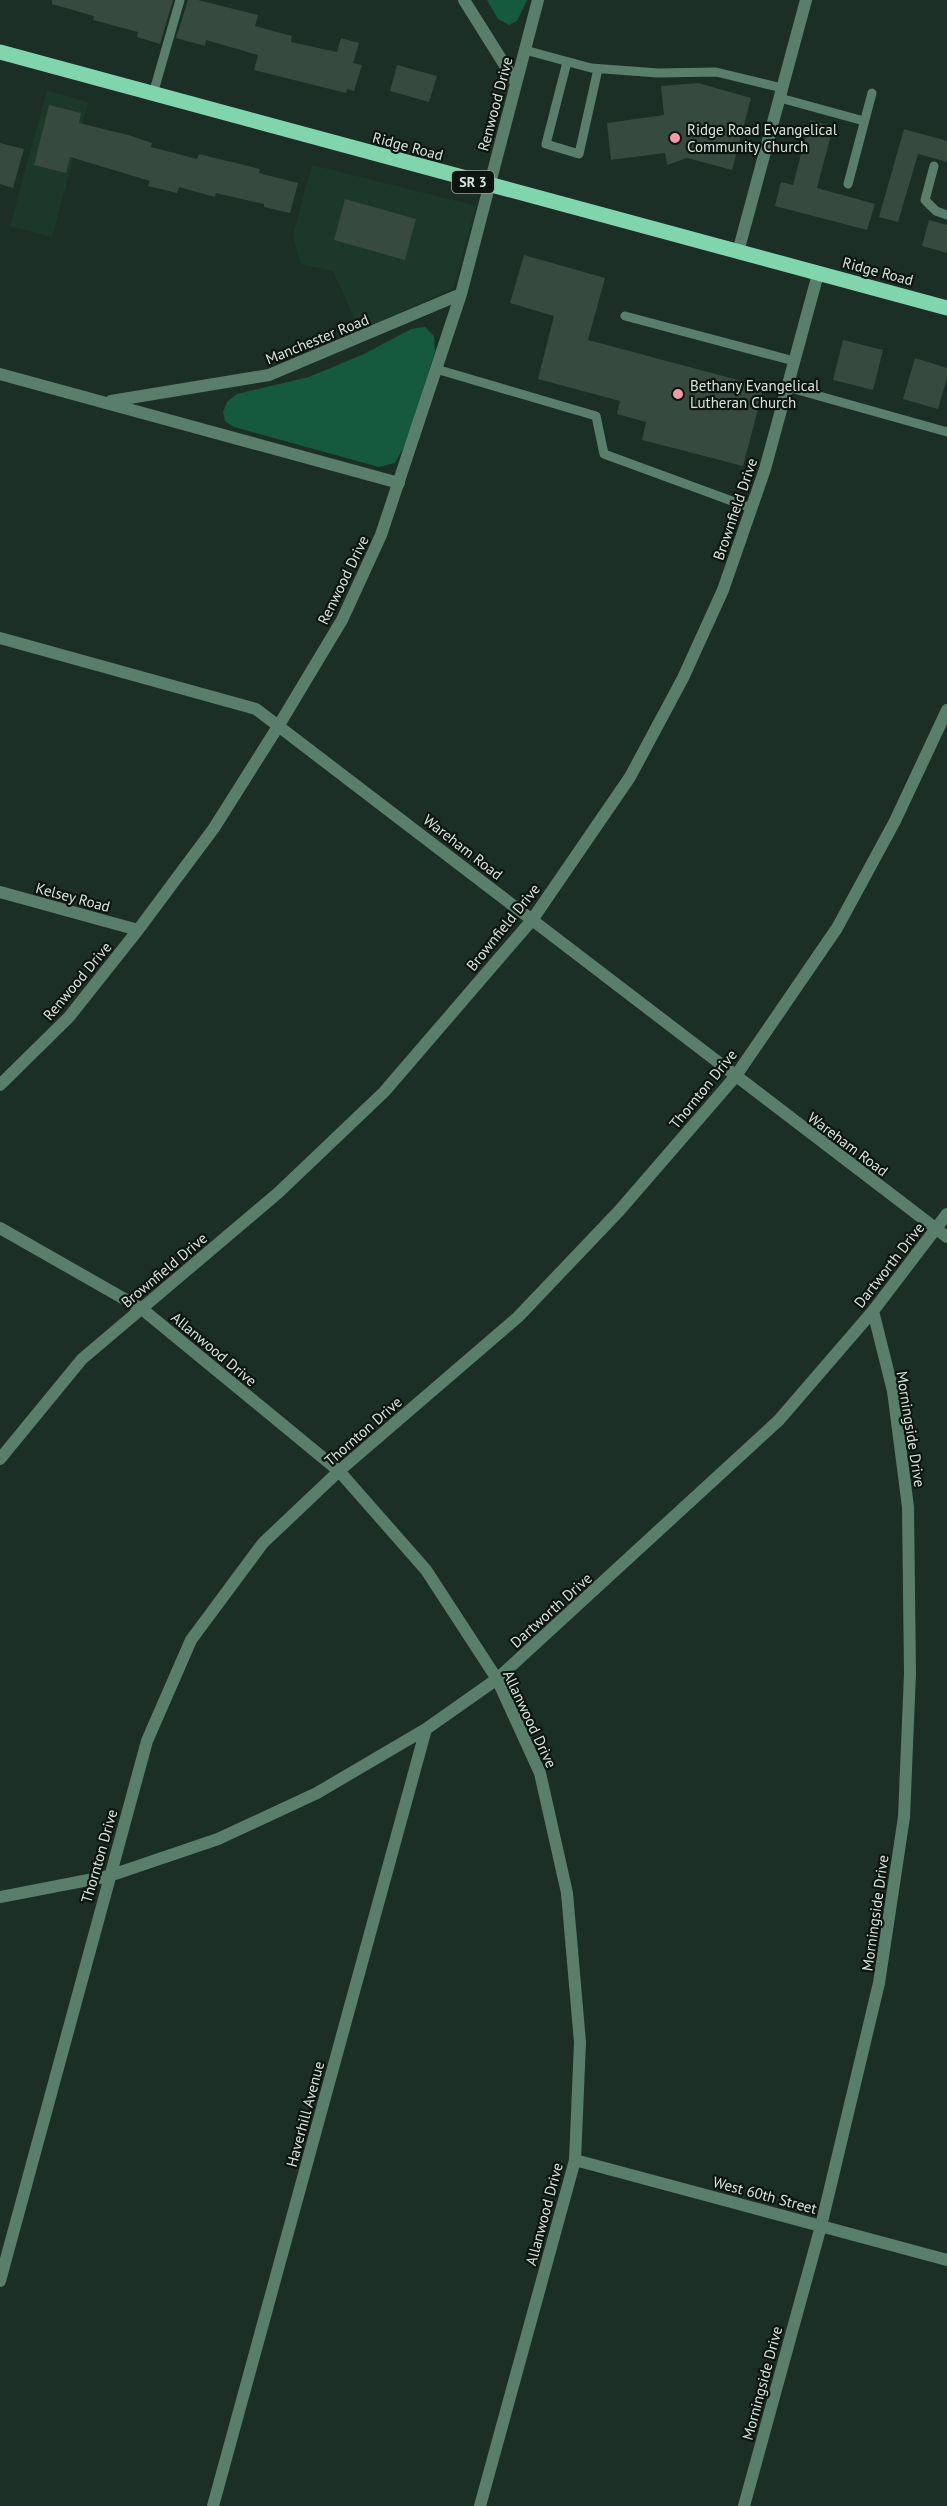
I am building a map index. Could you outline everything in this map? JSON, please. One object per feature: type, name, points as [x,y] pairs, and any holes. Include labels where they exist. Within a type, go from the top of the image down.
[{"type":"main road","name":"Ridge Road","points":[[0,52],[488,186],[947,308]]},
{"type":"street","points":[[464,0],[516,83]]},
{"type":"street","name":"Renwood Drive","points":[[0,1085],[69,1017],[214,828],[342,620],[381,535],[460,294],[538,0]]},
{"type":"street","points":[[738,252],[806,0]]},
{"type":"street","name":"Brownfield Drive","points":[[0,1459],[81,1359],[278,1193],[384,1092],[532,920],[630,777],[678,688],[723,590],[765,469],[818,274]]},
{"type":"street","name":"Manchester Road","points":[[107,401],[269,375],[460,294]]},
{"type":"street","name":"Manchester Road","points":[[0,374],[107,401],[399,483]]},
{"type":"street","name":"Wareham Road","points":[[0,638],[256,709],[947,1237]]},
{"type":"street","name":"Thornton Drive","points":[[0,2281],[147,1741],[191,1640],[263,1543],[339,1471],[518,1317],[620,1211],[735,1077],[837,928],[895,821],[947,710]]},
{"type":"street","name":"Kelsey Road","points":[[0,892],[138,930]]},
{"type":"street","name":"Dartworth Drive","points":[[0,1897],[109,1876],[218,1839],[316,1793],[426,1729],[497,1679],[779,1420],[873,1311],[947,1214]]},
{"type":"street","name":"Allanwood Drive","points":[[0,1228],[142,1309],[339,1471],[426,1570],[497,1679],[540,1773],[567,1893],[580,2042],[575,2160],[480,2506]]},
{"type":"street","name":"Morningside Drive","points":[[744,2506],[821,2226],[879,1983],[904,1817],[910,1673],[908,1507],[893,1390],[873,1311]]},
{"type":"street","name":"Haverhill Avenue","points":[[213,2506],[426,1729]]},
{"type":"street","name":"West 60th Street","points":[[575,2160],[947,2260]]},
{"type":"lane","points":[[153,94],[180,0]]},
{"type":"lane","points":[[525,50],[598,69],[658,73],[716,72],[864,120]]},
{"type":"lane","points":[[567,62],[546,144],[579,154],[598,69]]},
{"type":"lane","points":[[848,184],[872,93]]},
{"type":"lane","points":[[934,166],[925,200],[936,212],[947,215]]},
{"type":"lane","points":[[625,316],[794,361]]},
{"type":"lane","points":[[436,369],[596,416],[604,454],[751,508]]},
{"type":"lane","points":[[787,387],[947,432]]},
{"type":"shaded area","points":[[47,90],[88,102],[52,237],[10,226]]},
{"type":"shaded area","points":[[312,165],[476,206],[453,288],[360,331],[333,271],[301,264],[293,235]]},
{"type":"green space","points":[[487,0],[527,0],[517,21],[509,25],[498,19]]},
{"type":"green space","points":[[425,327],[434,336],[435,351],[406,443],[395,463],[379,467],[234,427],[225,421],[223,412],[227,402],[237,394],[309,377],[364,354],[411,329]]},
{"type":"building","points":[[52,0],[173,0],[160,44],[137,37],[138,32],[93,20],[94,16],[52,4]]},
{"type":"building","points":[[188,0],[198,0],[258,15],[255,26],[292,36],[291,42],[337,52],[341,38],[359,43],[353,63],[362,65],[354,91],[347,89],[346,93],[254,70],[258,55],[206,40],[205,46],[176,38]]},
{"type":"building","points":[[397,65],[437,76],[429,102],[390,91]]},
{"type":"building","name":"Ridge Road Evangelical Community Church","points":[[698,83],[751,98],[732,170],[687,158],[667,165],[665,153],[611,160],[607,123],[664,115],[661,86]]},
{"type":"building","points":[[49,105],[81,113],[79,123],[152,143],[151,147],[197,159],[199,154],[260,169],[259,173],[298,183],[290,213],[264,207],[264,204],[216,193],[215,197],[179,187],[177,193],[148,186],[150,181],[70,157],[66,173],[34,165]]},
{"type":"building","points":[[810,120],[833,127],[817,188],[875,204],[867,230],[775,206],[781,182],[793,185]]},
{"type":"building","points":[[904,129],[947,141],[947,162],[918,154],[898,222],[879,217]]},
{"type":"building","points":[[0,143],[24,149],[13,188],[0,184]]},
{"type":"building","points":[[345,199],[416,219],[405,260],[334,240]]},
{"type":"building","points":[[929,220],[947,225],[947,253],[922,246]]},
{"type":"building","name":"Bethany Evangelical Lutheran Church","points":[[524,255],[605,278],[588,340],[764,387],[743,466],[642,440],[646,422],[617,414],[620,401],[538,379],[554,316],[510,303]]},
{"type":"building","points":[[843,340],[883,350],[873,390],[833,380]]},
{"type":"building","points":[[915,358],[947,368],[947,378],[938,409],[903,399]]},
{"type":"place","name":"Ridge Road Evangelical Community Church","points":[[675,138]]},
{"type":"place","name":"Bethany Evangelical Lutheran Church","points":[[678,394]]}]
